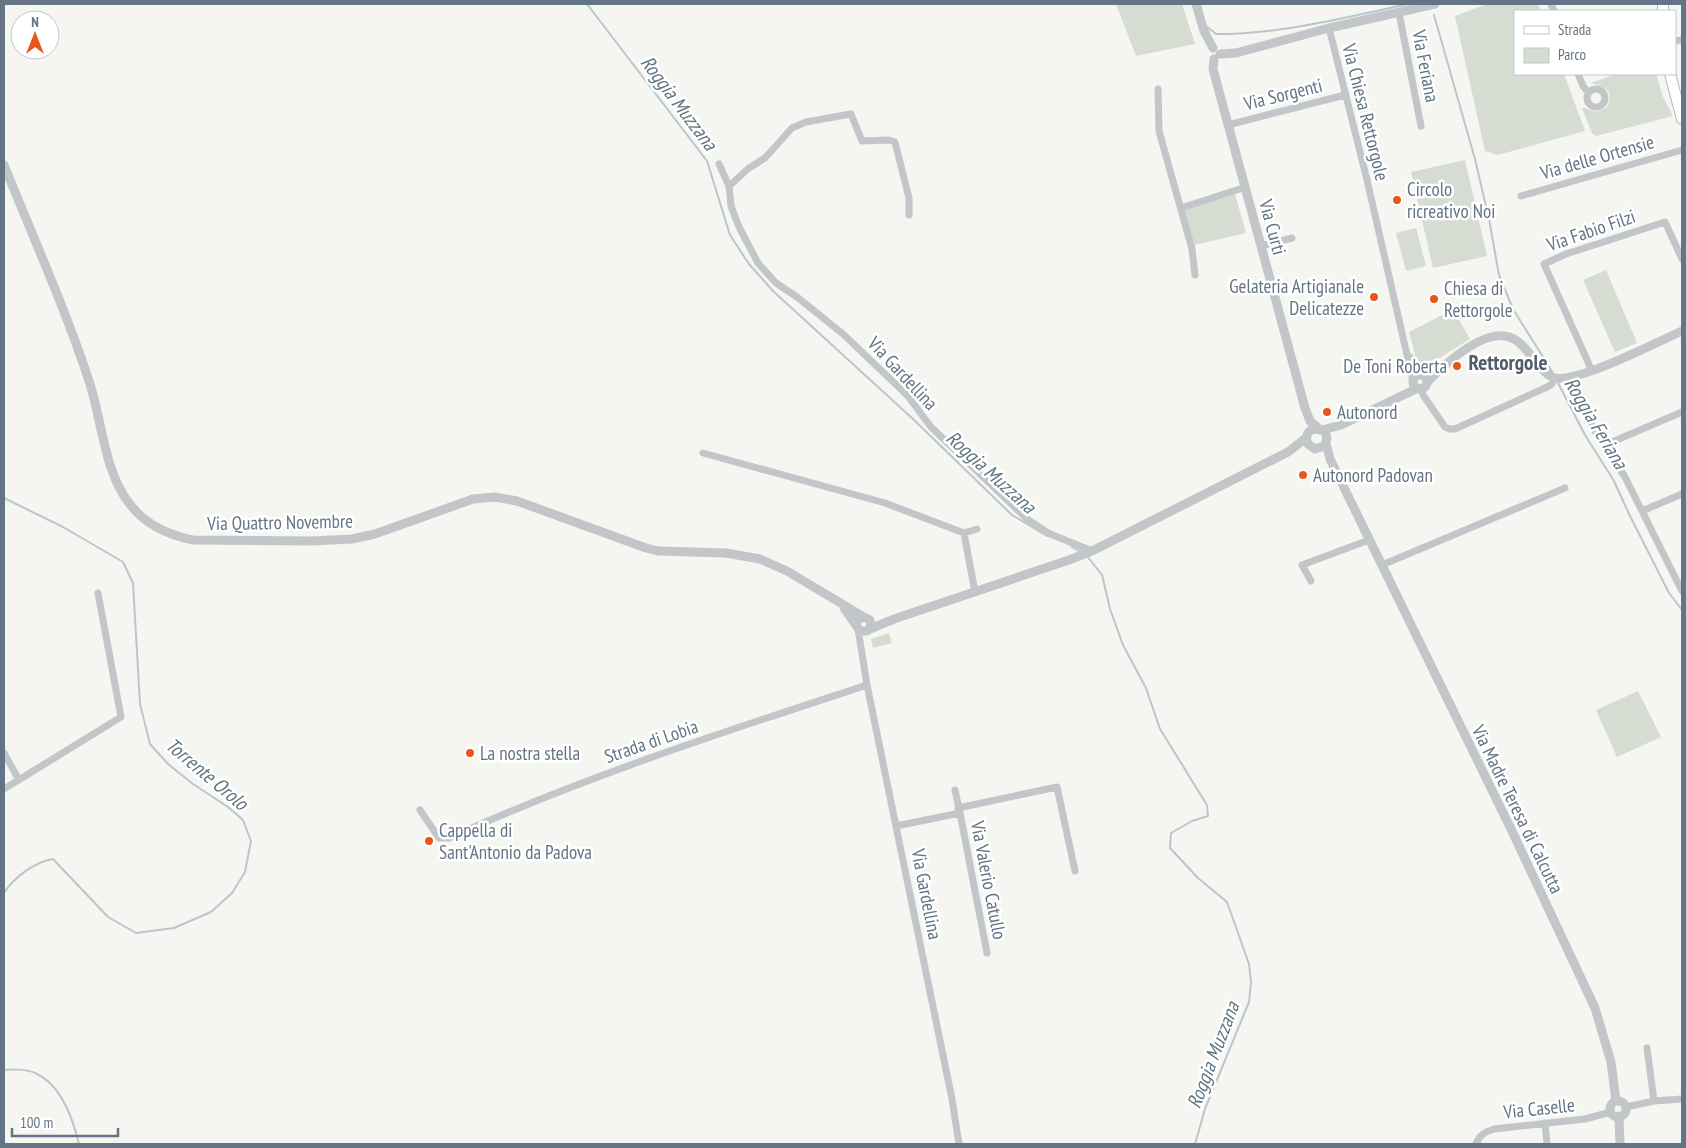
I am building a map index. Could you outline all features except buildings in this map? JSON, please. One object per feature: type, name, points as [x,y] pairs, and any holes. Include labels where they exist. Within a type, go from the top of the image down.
[{"type":"main road","points":[[1670,75],[1682,119]]},
{"type":"street","name":"Via Curti","points":[[1196,4],[1204,31],[1216,54],[1213,69],[1305,408],[1310,421],[1320,429]]},
{"type":"street","points":[[1216,54],[1236,53],[1328,28],[1435,4]]},
{"type":"street","name":"Via Feriana","points":[[1399,13],[1421,126]]},
{"type":"street","name":"Via Chiesa Rettorgole","points":[[1328,28],[1367,180],[1406,350],[1420,382],[1423,395],[1445,427],[1455,429],[1547,387],[1552,384],[1554,378]]},
{"type":"street","points":[[1578,75],[1588,92]]},
{"type":"street","points":[[1158,89],[1159,131],[1192,249],[1195,275]]},
{"type":"street","name":"Via Sorgenti","points":[[1228,125],[1345,95]]},
{"type":"street","points":[[729,186],[749,168],[765,158],[792,128],[806,122],[852,114],[862,141],[888,140],[895,142],[909,198],[909,215]]},
{"type":"street","name":"Via delle Ortensie","points":[[1521,196],[1682,150]]},
{"type":"street","name":"Via Gardellina","points":[[718,164],[729,186],[732,206],[739,227],[758,263],[776,283],[797,297],[843,334],[907,395],[931,427],[1026,519],[1048,533],[1089,552]]},
{"type":"street","name":"Via Quattro Novembre","points":[[4,165],[74,339],[89,382],[114,475],[128,502],[138,514],[160,530],[175,537],[193,540],[312,541],[352,539],[375,534],[473,499],[495,497],[517,501],[613,537],[658,551],[726,553],[760,558],[865,617]]},
{"type":"street","points":[[1181,208],[1246,187]]},
{"type":"street","name":"Via Fabio Filzi","points":[[1592,371],[1544,264],[1566,254],[1664,222],[1682,259]]},
{"type":"street","points":[[1261,246],[1292,238]]},
{"type":"street","points":[[863,628],[894,620],[1089,552],[1288,452],[1306,438],[1310,430],[1341,425],[1400,397],[1475,344],[1488,338],[1501,335],[1514,338],[1548,375],[1554,378],[1568,378],[1592,371],[1682,331]]},
{"type":"street","points":[[1568,378],[1595,431],[1625,477],[1680,583],[1682,591]]},
{"type":"street","points":[[1604,445],[1682,412]]},
{"type":"street","points":[[1288,452],[1322,448],[1341,425]]},
{"type":"street","points":[[1320,429],[1327,436],[1326,442]]},
{"type":"street","points":[[1306,438],[1308,444],[1330,459]]},
{"type":"street","name":"Via Madre Teresa di Calcutta","points":[[1326,442],[1330,459],[1511,829],[1596,1008],[1611,1062],[1616,1101]]},
{"type":"street","points":[[703,453],[885,503],[964,533],[977,529]]},
{"type":"street","points":[[1382,565],[1565,488]]},
{"type":"street","points":[[1642,512],[1682,494]]},
{"type":"street","points":[[964,533],[975,592]]},
{"type":"street","points":[[1312,581],[1302,565],[1369,540]]},
{"type":"street","points":[[4,789],[121,717],[98,593]]},
{"type":"street","name":"Via Quattro Novembre","points":[[837,600],[863,628]]},
{"type":"street","points":[[863,628],[872,626],[871,622],[865,617]]},
{"type":"street","points":[[863,628],[859,618],[894,620]]},
{"type":"street","name":"Via Gardellina","points":[[863,628],[861,652],[867,685],[952,1099],[959,1144]]},
{"type":"street","name":"Strada di Lobia","points":[[420,810],[439,838],[448,838],[486,821],[640,761],[867,685]]},
{"type":"street","points":[[4,753],[19,780]]},
{"type":"street","name":"Via Valerio Catullo","points":[[896,826],[1057,787],[1075,871]]},
{"type":"street","name":"Via Valerio Catullo","points":[[955,790],[987,953]]},
{"type":"street","points":[[1647,1048],[1654,1101]]},
{"type":"street","points":[[1615,1114],[1624,1113],[1626,1108],[1654,1101],[1682,1099]]},
{"type":"street","points":[[1620,1144],[1615,1114],[1611,1105],[1616,1101],[1624,1103],[1626,1108]]},
{"type":"street","name":"Via Caselle","points":[[1476,1144],[1479,1137],[1485,1132],[1494,1129],[1615,1114]]},
{"type":"street","points":[[1545,1122],[1547,1144]]},
{"type":"green space","points":[[1116,4],[1182,4],[1195,44],[1136,56]]},
{"type":"green space","points":[[1487,4],[1538,4],[1541,10],[1514,10],[1514,75],[1564,75],[1585,131],[1498,155],[1485,151],[1455,16]]},
{"type":"green space","points":[[1613,75],[1656,75],[1663,97],[1673,116],[1596,136],[1592,133],[1582,108],[1597,112],[1607,107],[1610,97],[1607,90],[1591,83]]},
{"type":"green space","points":[[1465,160],[1487,256],[1433,268],[1411,172]]},
{"type":"green space","points":[[1235,194],[1246,233],[1190,246],[1182,209]]},
{"type":"green space","points":[[1416,228],[1426,266],[1406,271],[1396,233]]},
{"type":"green space","points":[[1606,270],[1637,343],[1615,352],[1583,280]]},
{"type":"green space","points":[[1446,313],[1447,317],[1459,320],[1470,339],[1430,364],[1421,364],[1416,359],[1409,332]]},
{"type":"green space","points":[[889,633],[892,643],[873,648],[871,639]]},
{"type":"green space","points":[[1638,691],[1661,737],[1617,757],[1596,710]]},
{"type":"waterway","name":"Roggia Muzzana","points":[[587,4],[707,161],[730,235],[749,264],[773,291],[913,419],[1012,515],[1047,536]]},
{"type":"waterway","name":"Roggia Feriana","points":[[1207,27],[1216,34],[1264,31],[1312,24],[1408,4]]},
{"type":"waterway","name":"Roggia Feriana","points":[[1434,15],[1475,159],[1489,219],[1499,275],[1513,309],[1553,373]]},
{"type":"waterway","name":"Roggia Feriana","points":[[1557,381],[1585,435],[1614,481],[1669,593],[1682,610]]},
{"type":"waterway","name":"Torrente Orolo","points":[[4,498],[63,527],[123,562],[133,583],[140,704],[150,744],[168,764],[243,820],[251,841],[245,872],[232,893],[211,912],[174,928],[136,933],[108,917],[53,859],[39,863],[26,871],[13,881],[4,893]]},
{"type":"waterway","name":"Roggia Muzzana","points":[[1072,547],[1081,552]]},
{"type":"waterway","name":"Roggia Muzzana","points":[[1087,556],[1102,575],[1110,609],[1123,645],[1146,688],[1160,729],[1207,805],[1208,816],[1192,821],[1171,833],[1170,848],[1198,878],[1227,902],[1249,964],[1251,982],[1249,1002],[1205,1109],[1195,1144]]},
{"type":"waterway","name":"Torrente Orolo","points":[[4,1070],[32,1072],[44,1078],[52,1085],[69,1113],[79,1144]]},
{"type":"place","name":"Circolo ricreativo Noi","points":[[1397,200]]},
{"type":"place","name":"Gelateria Artigianale Delicatezze","points":[[1374,297]]},
{"type":"place","name":"Chiesa di Rettorgole","points":[[1434,299]]},
{"type":"place","name":"De Toni Roberta","points":[[1457,366]]},
{"type":"place","name":"Autonord","points":[[1327,412]]},
{"type":"place","name":"Autonord Padovan","points":[[1303,475]]},
{"type":"place","name":"La nostra stella","points":[[470,753]]},
{"type":"place","name":"Cappella di Sant'Antonio da Padova","points":[[429,841]]},
{"type":"district","name":"Rettorgole","points":[[1508,362]]}]
